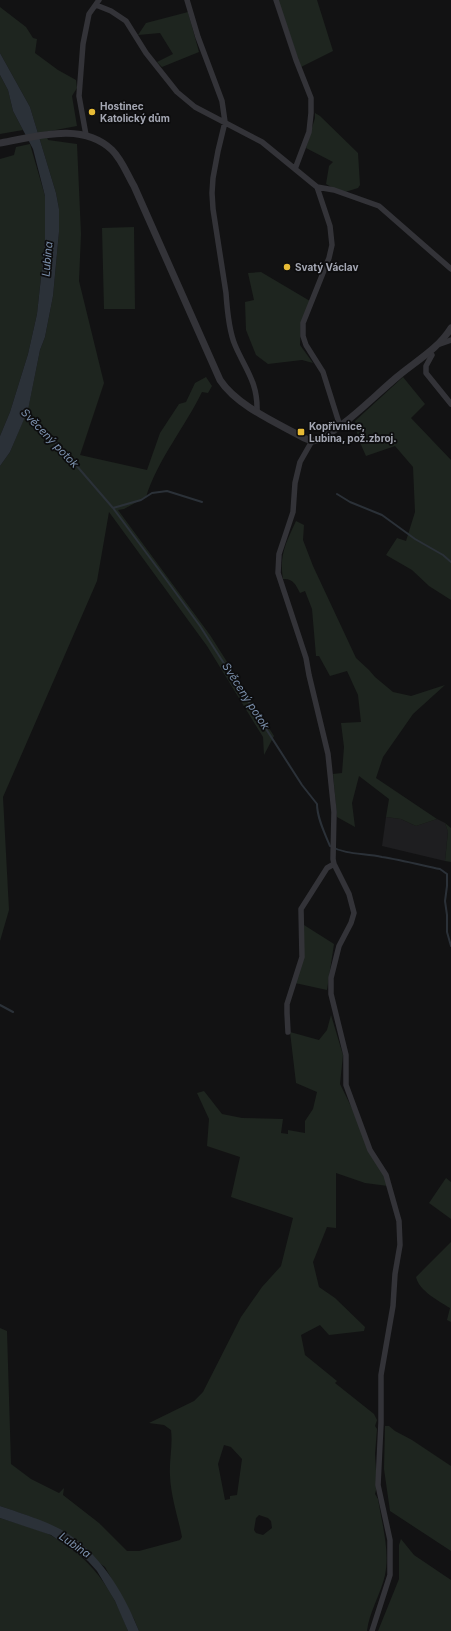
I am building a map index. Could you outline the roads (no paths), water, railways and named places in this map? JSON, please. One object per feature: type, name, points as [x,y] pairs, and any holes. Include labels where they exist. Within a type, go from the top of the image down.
[{"type":"street","points":[[187,0],[198,37],[222,101],[225,122],[213,178],[213,199],[216,229],[234,344],[253,380],[258,412]]},
{"type":"street","points":[[276,0],[296,60],[311,98],[309,132],[295,169]]},
{"type":"street","points":[[86,135],[79,96],[83,44],[89,14],[98,3],[126,21],[146,53],[185,100],[195,107],[262,142],[317,187],[334,190],[379,206],[451,269]]},
{"type":"street","points":[[0,143],[42,136],[67,134],[86,135],[108,147],[122,164],[134,186],[220,380],[229,392],[258,412],[304,438],[312,441],[324,437],[340,426],[398,376],[429,352],[440,344],[451,340]]},
{"type":"street","points":[[317,187],[330,226],[332,245],[328,262],[303,323],[303,336],[306,345],[323,372],[340,426]]},
{"type":"street","points":[[440,344],[451,328]]},
{"type":"street","points":[[429,352],[432,355],[426,366],[426,373],[451,404]]},
{"type":"street","points":[[312,441],[300,462],[294,485],[293,512],[279,554],[278,573],[306,658],[328,754],[334,812],[334,864],[350,894],[354,913],[339,946],[331,978],[331,994],[346,1055],[346,1085],[370,1150],[386,1175],[399,1221],[400,1245],[395,1274],[392,1313],[380,1375],[382,1423],[378,1485],[390,1540],[391,1567],[390,1576],[372,1631]]},
{"type":"street","points":[[288,1032],[286,1013],[287,1004],[302,957],[301,909],[327,868],[334,864]]},
{"type":"water","name":"Lubina","points":[[0,53],[30,107],[56,193],[59,209],[59,232],[53,296],[28,410],[10,452],[0,466],[0,436],[10,412],[28,354],[37,314],[45,241],[45,196],[33,149],[13,111],[8,90],[0,75]]},
{"type":"water","name":"Lubina","points":[[0,1506],[53,1525],[74,1538],[87,1549],[98,1560],[117,1587],[133,1616],[139,1631],[128,1631],[115,1601],[97,1571],[88,1561],[51,1535],[0,1518]]},
{"type":"waterway","name":"Svěcený potok","points":[[25,411],[63,450],[113,508],[200,626],[302,785],[317,804],[320,820],[330,846],[342,851],[389,858],[440,869],[447,874],[445,901],[447,932],[451,946]]},
{"type":"waterway","points":[[113,508],[141,500],[152,493],[167,491],[202,502]]},
{"type":"waterway","points":[[337,494],[350,502],[382,515],[415,539],[443,555],[451,562]]},
{"type":"waterway","points":[[0,1005],[13,1012]]},
{"type":"place","name":"Hostinec Katolický dům","points":[[92,112]]},
{"type":"place","name":"Svatý Václav","points":[[287,267]]},
{"type":"place","name":"Kopřivnice, Lubina, pož.zbroj.","points":[[301,432]]}]
